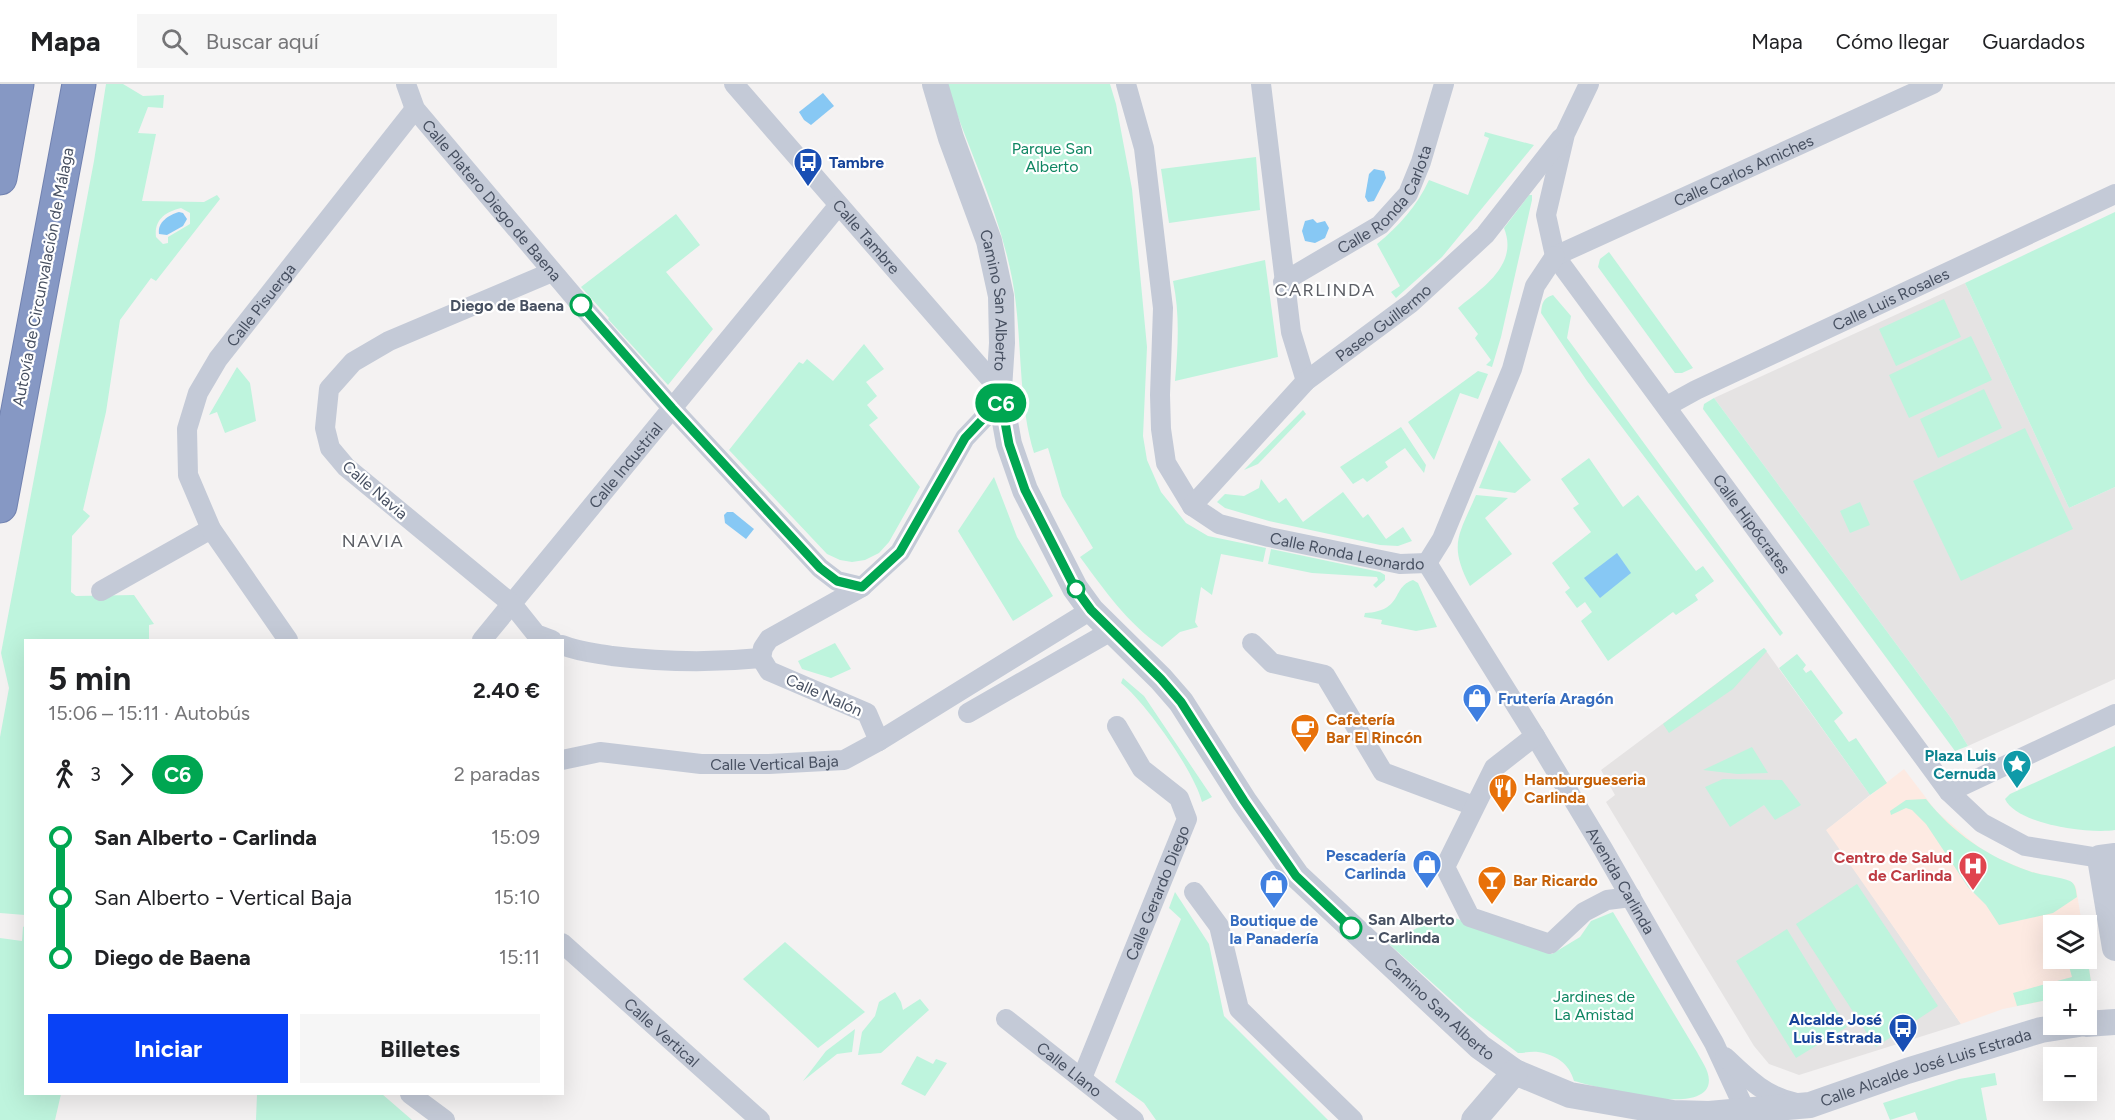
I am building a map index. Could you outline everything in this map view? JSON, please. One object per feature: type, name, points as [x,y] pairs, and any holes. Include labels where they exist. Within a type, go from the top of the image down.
[{"type":"highway","points":[[0,178],[17,84]]},
{"type":"highway","name":"Autovía de Circunvalación de Málaga","points":[[0,506],[79,84]]},
{"type":"street","name":"Calle Platero Diego de Baena","points":[[406,84],[415,109],[552,272],[672,408],[820,568],[837,581],[862,587]]},
{"type":"street","name":"Calle Tambre","points":[[734,84],[1000,395]]},
{"type":"street","name":"Camino San Alberto","points":[[934,84],[951,138],[989,241],[1001,296],[1000,395],[1009,444],[1025,490],[1075,588],[1091,610],[1181,702],[1252,813],[1306,888],[1480,1047],[1515,1072],[1570,1095],[1673,1113],[1714,1117],[1748,1116]]},
{"type":"street","name":"Calle Ronda Leonardo","points":[[1126,84],[1144,148],[1163,308],[1160,395],[1161,429],[1166,463],[1192,506],[1219,524],[1269,537],[1401,564],[1427,563],[1442,539],[1512,369],[1535,286],[1555,256]]},
{"type":"street","points":[[1261,84],[1283,282],[1291,332],[1306,381]]},
{"type":"street","name":"Calle Ronda Carlota","points":[[1283,282],[1380,225],[1408,194],[1421,162],[1443,84]]},
{"type":"street","points":[[1555,256],[1546,215],[1565,134],[1589,84]]},
{"type":"street","name":"Calle Carlos Arniches","points":[[1555,256],[1933,84]]},
{"type":"street","name":"Calle Pisuerga","points":[[287,639],[211,529],[188,474],[187,429],[198,393],[218,359],[415,109]]},
{"type":"street","name":"Paseo Guillermo","points":[[1192,506],[1306,381],[1411,303],[1485,235],[1565,134]]},
{"type":"street","name":"Calle Luis Rosales","points":[[1667,406],[1696,390],[2115,194]]},
{"type":"street","name":"Calle Industrial","points":[[483,639],[838,206]]},
{"type":"street","name":"Calle Hipócrates","points":[[1555,256],[1949,792]]},
{"type":"street","name":"Calle Navia","points":[[549,639],[536,634],[512,604],[346,467],[330,448],[325,428],[329,389],[353,362],[389,341],[552,272]]},
{"type":"street","points":[[564,646],[576,651],[655,661],[729,662],[761,658],[763,648],[769,639],[862,587],[900,552],[965,438],[1000,395]]},
{"type":"street","points":[[101,591],[211,529]]},
{"type":"street","name":"Avenida Carlinda","points":[[1427,563],[1535,736],[1630,897],[1718,1051],[1748,1116]]},
{"type":"street","name":"Calle Vertical Baja","points":[[564,760],[600,752],[701,765],[844,760],[879,741],[1091,610]]},
{"type":"street","points":[[968,713],[1111,631]]},
{"type":"street","points":[[1252,643],[1272,663],[1325,675],[1383,772],[1474,806]]},
{"type":"street","name":"Calle Nalón","points":[[761,658],[769,671],[867,713],[879,741]]},
{"type":"street","points":[[2115,714],[1949,792],[1982,823],[2025,846],[2108,857],[2115,948]]},
{"type":"street","name":"Calle Gerardo Diego","points":[[1082,1078],[1186,819],[1179,798],[1142,768],[1118,726]]},
{"type":"street","points":[[1535,736],[1494,768],[1445,867],[1470,917],[1550,944],[1584,912],[1607,900],[1630,897]]},
{"type":"street","points":[[1194,892],[1219,926],[1239,1009],[1353,1120]]},
{"type":"street","name":"Calle Vertical","points":[[564,945],[760,1120]]},
{"type":"street","name":"Calle Llano","points":[[1006,1019],[1134,1120]]},
{"type":"street","points":[[2097,1023],[2115,1022]]},
{"type":"street","name":"Calle Alcalde José Luis Estrada","points":[[1748,1116],[1804,1113],[1907,1071],[2043,1030]]},
{"type":"street","name":"Calle Alcalde José Luis Estrada","points":[[1718,1051],[1769,1095],[1789,1102],[1804,1113]]},
{"type":"street","points":[[1474,1120],[1515,1072]]},
{"type":"street","points":[[411,1095],[445,1120]]},
{"type":"shaded area","points":[[1965,283],[2069,508],[2115,487],[2115,679],[1968,746],[1951,718],[1714,398]]},
{"type":"shaded area","points":[[1764,648],[1870,795],[1827,830],[1961,1024],[1799,1075],[1769,1064],[1754,1046],[1606,802],[1615,795],[1601,770]]},
{"type":"shaded area","name":"Centro de Salud de Carlinda","points":[[1904,769],[1936,811],[1976,845],[1995,857],[2026,870],[2073,883],[2076,887],[2080,915],[2043,915],[2043,969],[2089,969],[2091,981],[2043,981],[2043,1001],[2003,1009],[1961,1024],[1826,830]]},
{"type":"green space","points":[[106,84],[123,84],[143,96],[164,95],[163,108],[148,107],[138,133],[156,134],[142,201],[204,202],[217,195],[220,199],[156,281],[151,278],[120,320],[106,412],[83,510],[90,516],[72,536],[71,592],[76,596],[134,595],[154,624],[149,625],[149,639],[24,639],[24,915],[0,913],[0,737],[9,688],[1,653],[94,161]],"holes":[[[181,208],[190,213],[190,224],[168,237],[168,243],[163,244],[156,237],[159,221],[170,212]]]},
{"type":"green space","name":"Parque San Alberto","points":[[946,84],[1110,84],[1132,189],[1147,347],[1143,436],[1147,460],[1161,492],[1186,523],[1208,536],[1266,548],[1263,562],[1221,554],[1212,595],[1201,587],[1195,622],[1198,627],[1180,632],[1162,647],[1127,617],[1080,557],[1093,548],[1062,496],[1048,448],[1034,453],[1022,388],[1018,322],[1012,278],[991,204]]},
{"type":"green space","points":[[1485,132],[1534,145],[1442,257],[1396,298],[1391,292],[1400,286],[1377,244],[1407,215],[1429,180],[1468,195],[1489,138],[1484,136]]},
{"type":"green space","points":[[1256,157],[1260,210],[1169,223],[1161,169]]},
{"type":"green space","points":[[1529,195],[1532,195],[1532,200],[1492,367],[1486,365],[1491,360],[1475,338],[1478,334],[1458,308],[1496,274],[1507,253],[1504,228]]},
{"type":"green space","points":[[2115,212],[2115,487],[2069,508],[1965,283]]},
{"type":"green space","points":[[676,214],[700,245],[666,272],[713,329],[668,385],[581,287]]},
{"type":"green space","points":[[1609,252],[1693,368],[1682,373],[1675,373],[1598,267],[1600,259]]},
{"type":"green space","points":[[1265,260],[1278,357],[1175,381],[1178,331],[1173,281]]},
{"type":"green space","points":[[1553,295],[1571,316],[1567,338],[1783,633],[1780,636],[1587,381],[1541,313],[1544,301]]},
{"type":"green space","points":[[1944,299],[1961,337],[1896,366],[1879,329]]},
{"type":"green space","points":[[1971,336],[1992,380],[1909,418],[1889,375]]},
{"type":"green space","points":[[864,344],[884,369],[866,382],[877,396],[867,405],[878,418],[869,425],[920,487],[889,542],[879,553],[865,560],[852,562],[827,554],[729,450],[799,362],[803,364],[807,359],[833,381]]},
{"type":"green space","points":[[237,367],[250,383],[256,421],[225,433],[217,412],[209,415]]},
{"type":"green space","points":[[1478,371],[1488,374],[1478,399],[1460,393],[1434,460],[1408,422]]},
{"type":"green space","points":[[1984,389],[2002,428],[1938,458],[1920,419]]},
{"type":"green space","points":[[1714,398],[1951,718],[1968,746],[1955,751],[1703,409],[1704,404]]},
{"type":"green space","points":[[1303,410],[1306,414],[1258,464],[1244,470]]},
{"type":"green space","points":[[1401,427],[1426,465],[1424,473],[1405,448],[1385,462],[1388,467],[1367,482],[1363,478],[1353,484],[1340,467]]},
{"type":"green space","points":[[2025,428],[2073,529],[1961,581],[1913,481]]},
{"type":"green space","points":[[1499,440],[1531,480],[1515,493],[1479,488]]},
{"type":"green space","points":[[1589,458],[1623,507],[1638,495],[1696,571],[1703,566],[1714,581],[1695,595],[1698,600],[1676,615],[1673,612],[1608,661],[1581,621],[1592,612],[1585,602],[1577,608],[1565,592],[1570,588],[1552,563],[1591,532],[1573,508],[1579,504],[1561,479]]},
{"type":"green space","points":[[994,477],[1017,537],[1053,596],[1013,621],[958,531]]},
{"type":"green space","points":[[1261,479],[1279,503],[1286,498],[1303,522],[1343,492],[1363,518],[1368,514],[1386,539],[1403,527],[1412,541],[1398,546],[1380,545],[1269,521],[1225,508],[1217,502],[1225,494],[1244,496],[1259,488]]},
{"type":"green space","points":[[1476,495],[1508,498],[1485,518],[1512,554],[1470,586],[1459,560],[1458,540]]},
{"type":"green space","points":[[1860,502],[1870,525],[1850,533],[1840,511]]},
{"type":"green space","points":[[1271,549],[1380,572],[1385,575],[1385,580],[1376,588],[1373,585],[1378,580],[1377,577],[1312,573],[1268,564]]},
{"type":"green space","points":[[1413,580],[1418,583],[1437,627],[1416,631],[1381,624],[1382,620],[1364,617],[1365,613],[1386,608],[1392,604],[1406,583]]},
{"type":"green space","points":[[835,643],[851,669],[831,678],[802,669],[798,661]]},
{"type":"green space","points":[[1764,648],[1767,651],[1733,689],[1669,733],[1663,724]]},
{"type":"green space","points":[[1797,654],[1806,665],[1803,669],[1806,673],[1811,670],[1843,713],[1834,721],[1849,742],[1856,738],[1887,783],[1870,795],[1779,668]]},
{"type":"green space","points":[[1123,678],[1144,696],[1212,797],[1202,802],[1189,773],[1168,738],[1156,721],[1121,683]]},
{"type":"green space","points":[[2115,746],[2115,830],[2072,829],[2055,826],[2024,815],[2012,808],[2005,799],[2010,794]]},
{"type":"green space","points":[[1752,747],[1768,773],[1737,774],[1703,770]]},
{"type":"green space","points":[[1723,779],[1782,780],[1801,805],[1775,820],[1764,805],[1730,827],[1705,787]]},
{"type":"green space","points":[[1926,799],[1948,823],[1972,842],[1999,859],[2034,873],[2072,882],[2077,897],[2053,913],[1999,925],[1986,905],[1968,887],[1926,824],[1912,810],[1906,808],[1891,815],[1890,811],[1906,800]]},
{"type":"green space","points":[[1857,884],[1938,1006],[1876,1047],[1796,924]]},
{"type":"green space","points":[[1175,892],[1209,944],[1224,1016],[1328,1120],[1156,1120],[1144,1103],[1115,1082],[1181,919],[1169,908]]},
{"type":"green space","name":"Jardines de La Amistad","points":[[1613,912],[1706,1068],[1709,1082],[1700,1095],[1686,1099],[1646,1097],[1574,1081],[1569,1069],[1551,1055],[1538,1052],[1518,1053],[1468,1015],[1388,943],[1444,914],[1552,954],[1580,937],[1591,921]]},
{"type":"green space","points":[[23,927],[24,1095],[61,1095],[55,1120],[0,1120],[0,938],[22,941]]},
{"type":"green space","points":[[1787,929],[1847,1027],[1796,1058],[1736,961]]},
{"type":"green space","points":[[785,942],[865,1012],[818,1048],[743,979]]},
{"type":"green space","points":[[2070,969],[2089,969],[2091,981],[2057,981],[2072,977]]},
{"type":"green space","points":[[2043,985],[2043,1001],[2017,1006],[2013,993]]},
{"type":"green space","points":[[895,992],[903,1010],[920,999],[929,1010],[881,1053],[858,1055],[862,1032],[875,1016],[879,1002]]},
{"type":"green space","points":[[855,1029],[852,1052],[837,1054],[803,1081],[826,1051]]},
{"type":"green space","points":[[917,1056],[933,1064],[936,1059],[947,1063],[925,1096],[901,1084]]},
{"type":"green space","points":[[1995,1073],[1997,1085],[1981,1088],[1987,1120],[1918,1120],[1915,1112],[1890,1120],[1883,1103],[1959,1079]]},
{"type":"green space","points":[[257,1095],[383,1095],[412,1120],[256,1120]]},
{"type":"water","points":[[823,93],[834,106],[811,125],[799,112]]},
{"type":"water","points":[[1374,169],[1384,171],[1386,178],[1374,201],[1368,202],[1365,197],[1369,174]]},
{"type":"water","points":[[179,212],[183,213],[187,219],[183,226],[167,235],[159,234],[162,223]]},
{"type":"water","points":[[1313,219],[1317,223],[1325,221],[1329,228],[1325,238],[1315,243],[1305,241],[1302,231],[1305,221]]},
{"type":"water","points":[[727,512],[733,512],[754,529],[746,539],[725,523],[724,515]]},
{"type":"water","points":[[1617,553],[1631,573],[1600,598],[1584,578]]},
{"type":"bus line","name":"C6","points":[[581,305],[672,408],[820,568],[837,581],[862,587],[900,552],[965,438],[1001,400],[1009,444],[1025,490],[1075,588],[1091,610],[1181,702],[1244,801],[1296,876],[1306,888],[1351,928]]},
{"type":"place","name":"Tambre","points":[[808,188]]},
{"type":"place","name":"Diego de Baena","points":[[581,305]]},
{"type":"place","name":"Frutería Aragón","points":[[1477,724]]},
{"type":"place","name":"Cafetería Bar El Rincón","points":[[1305,754]]},
{"type":"place","name":"Plaza Luis Cernuda","points":[[2017,790]]},
{"type":"place","name":"Hamburgueseria Carlinda","points":[[1503,814]]},
{"type":"place","name":"Pescadería Carlinda","points":[[1427,890]]},
{"type":"place","name":"Centro de Salud de Carlinda","points":[[1973,892]]},
{"type":"place","name":"Bar Ricardo","points":[[1492,906]]},
{"type":"place","name":"Boutique de la Panadería","points":[[1274,910]]},
{"type":"place","name":"San Alberto - Carlinda","points":[[1351,928]]},
{"type":"place","name":"Alcalde José Luis Estrada","points":[[1903,1054]]},
{"type":"district","name":"CARLINDA","points":[[1325,290]]},
{"type":"district","name":"NAVIA","points":[[373,541]]}]
